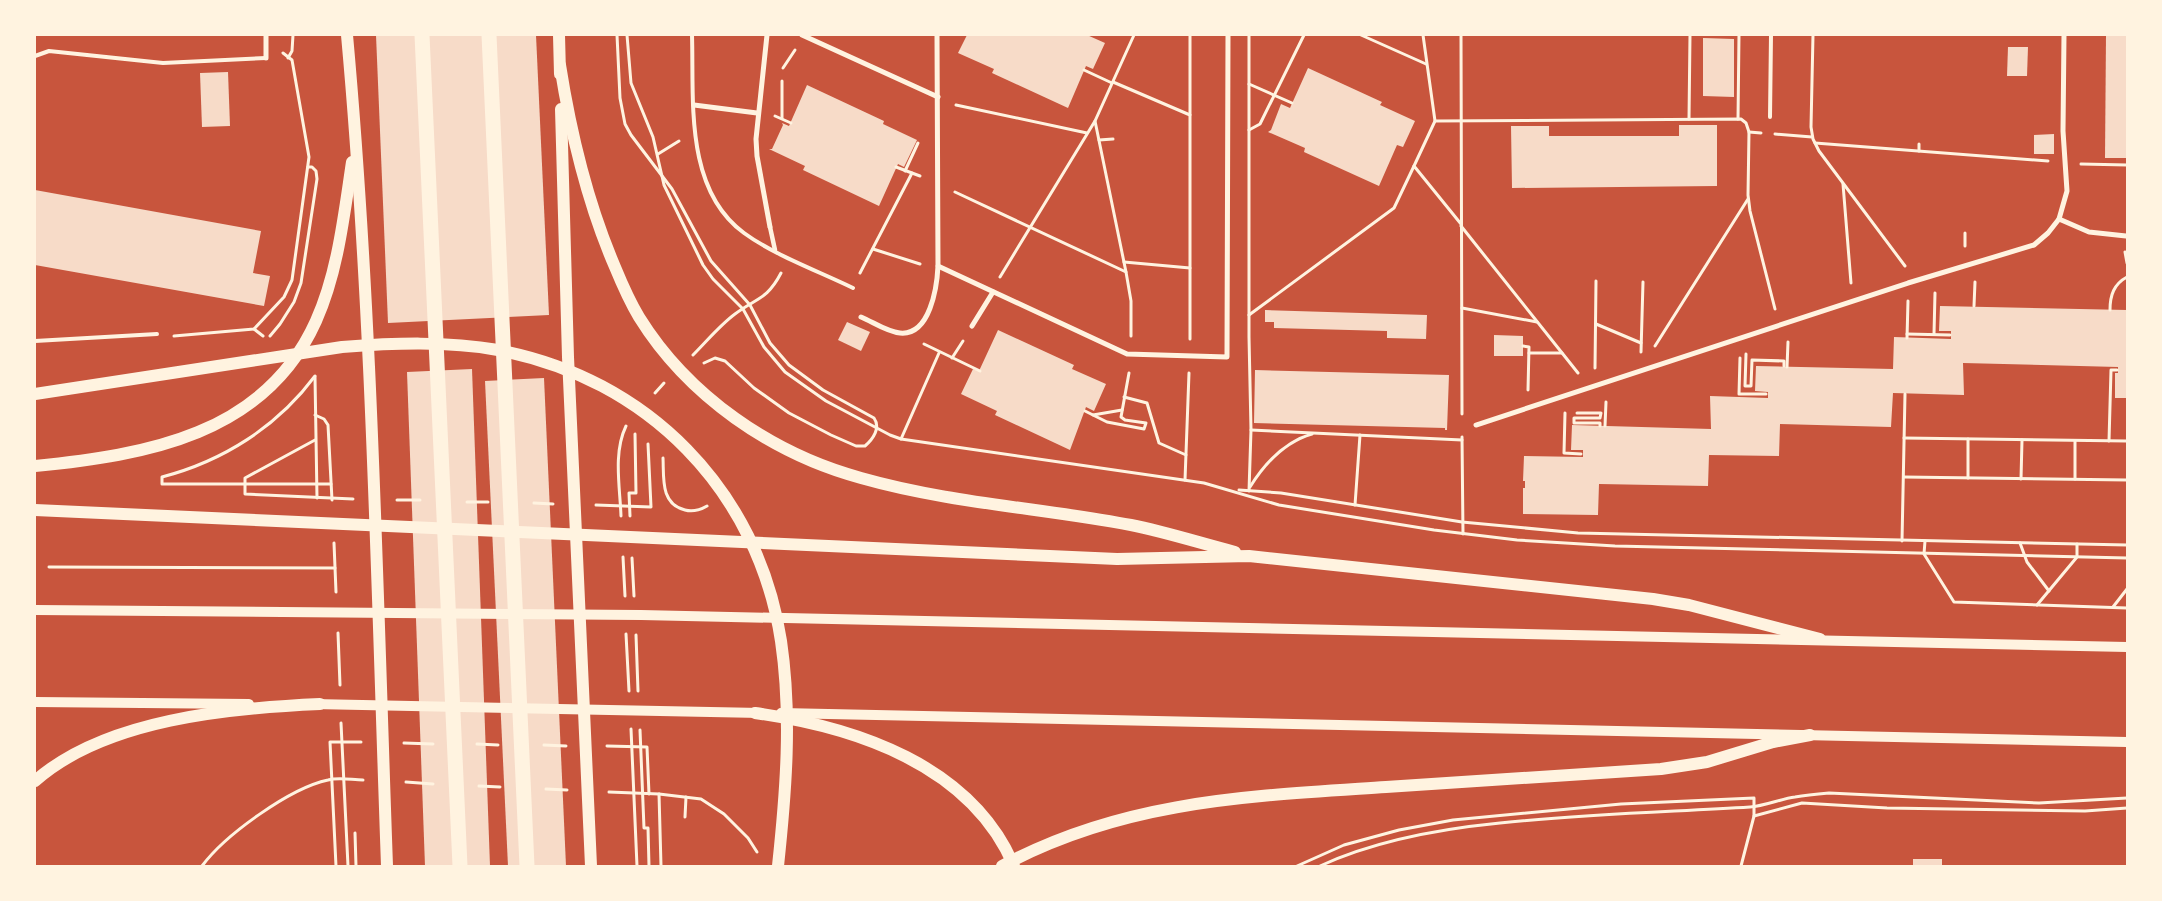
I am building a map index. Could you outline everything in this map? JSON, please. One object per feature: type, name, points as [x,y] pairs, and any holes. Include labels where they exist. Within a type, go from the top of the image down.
[{"type":"highway","points":[[422,35],[460,866]]},
{"type":"highway","points":[[489,35],[527,866]]},
{"type":"main road","points":[[347,35],[356,135],[373,482],[387,866]]},
{"type":"main road","points":[[559,35],[568,357],[592,866]]},
{"type":"main road","points":[[560,66],[569,119],[589,197],[603,240],[634,307],[655,340],[672,361],[695,385],[738,420],[764,438],[792,452],[859,478],[947,497],[1129,525],[1249,556]]},
{"type":"main road","points":[[35,466],[97,459],[167,444],[220,422],[244,409],[264,392],[300,350],[316,321],[328,288],[340,239],[356,135]]},
{"type":"main road","points":[[35,394],[319,350],[405,344],[473,346],[530,358],[586,378],[631,402],[676,438],[705,469],[733,508],[754,550],[770,592],[780,640],[786,687],[788,734],[787,783],[778,866]]},
{"type":"main road","points":[[35,510],[1107,558],[1249,556],[1653,599],[1689,605],[1820,639]]},
{"type":"main road","points":[[35,610],[652,615],[2127,647]]},
{"type":"main road","points":[[35,702],[320,704],[2127,742]]},
{"type":"main road","points":[[35,780],[48,769],[77,751],[150,726],[243,709],[320,704]]},
{"type":"main road","points":[[756,713],[795,719],[842,732],[891,750],[928,769],[947,782],[978,810],[1004,845],[1014,866]]},
{"type":"main road","points":[[1002,866],[1078,832],[1132,815],[1210,801],[1308,792],[1660,769],[1707,762],[1773,742],[1810,735]]},
{"type":"street","points":[[266,35],[266,58]]},
{"type":"street","points":[[767,35],[757,113],[756,148],[774,250]]},
{"type":"street","points":[[803,35],[938,99]]},
{"type":"street","points":[[861,317],[897,333],[908,333],[923,321],[935,296],[938,268],[939,185],[937,35]]},
{"type":"street","points":[[938,268],[1131,355],[1228,357],[1228,35]]},
{"type":"street","points":[[1476,425],[1908,283],[2026,249],[2041,240],[2059,219],[2067,191],[2064,131],[2064,35]]},
{"type":"street","points":[[694,105],[757,113]]},
{"type":"street","points":[[2059,219],[2089,232],[2126,236]]},
{"type":"street","points":[[972,326],[992,291]]},
{"type":"lane","points":[[692,35],[695,130],[701,166],[718,206],[745,233],[774,250],[852,288]]},
{"type":"lane","points":[[1770,117],[1771,35]]},
{"type":"lane","points":[[35,56],[49,52],[163,63],[266,58]]},
{"type":"lane","points":[[35,341],[157,334]]},
{"type":"path","points":[[617,35],[620,98],[625,124],[682,205],[711,261],[750,305],[770,343],[789,365],[823,390],[874,418],[877,423],[877,429],[872,439],[865,446],[852,444],[802,421],[776,404],[725,361],[710,359],[702,365]]},
{"type":"path","points":[[628,35],[632,83],[653,137],[667,192],[703,265],[743,309],[764,348],[784,372],[826,401],[877,429],[901,439],[1186,480],[1231,489],[1279,505],[1463,534],[1577,545],[2127,558]]},
{"type":"path","points":[[782,69],[803,35]]},
{"type":"path","points":[[992,291],[1094,121],[1134,35]]},
{"type":"path","points":[[1186,480],[1190,356],[1190,35]]},
{"type":"path","points":[[1249,35],[1251,430],[1249,490]]},
{"type":"path","points":[[1249,130],[1260,124],[1304,35]]},
{"type":"path","points":[[1361,35],[1427,64]]},
{"type":"path","points":[[1249,315],[1394,208],[1435,121],[1422,35]]},
{"type":"path","points":[[1461,35],[1462,420]]},
{"type":"path","points":[[1689,119],[1690,35]]},
{"type":"path","points":[[1738,119],[1739,35]]},
{"type":"path","points":[[1812,35],[1812,137],[1843,184],[1916,281]]},
{"type":"path","points":[[157,334],[168,337],[254,328],[284,297],[292,280],[309,157],[292,60],[283,53],[283,44]]},
{"type":"path","points":[[1084,70],[1190,115]]},
{"type":"path","points":[[782,79],[781,118],[791,123]]},
{"type":"path","points":[[1249,84],[1292,103]]},
{"type":"path","points":[[938,99],[1087,132]]},
{"type":"path","points":[[1435,121],[1738,119],[1746,123],[1750,132],[1748,199],[1779,325]]},
{"type":"path","points":[[1085,411],[1107,422],[1144,429],[1146,424],[1122,418],[1131,355],[1131,301],[1094,121]]},
{"type":"path","points":[[1750,132],[1763,133]]},
{"type":"path","points":[[1770,133],[1812,137]]},
{"type":"path","points":[[1098,140],[1113,139]]},
{"type":"path","points":[[905,171],[918,144]]},
{"type":"path","points":[[1815,144],[2066,163],[2127,165]]},
{"type":"path","points":[[1919,144],[1922,153]]},
{"type":"path","points":[[1414,166],[1563,354],[1592,386]]},
{"type":"path","points":[[254,328],[267,339],[280,324],[294,302],[301,283],[317,179],[316,171],[312,167],[308,167]]},
{"type":"path","points":[[852,288],[912,172]]},
{"type":"path","points":[[1843,184],[1852,302]]},
{"type":"path","points":[[939,185],[1126,272]]},
{"type":"path","points":[[1640,370],[1748,199]]},
{"type":"path","points":[[1965,233],[1965,254]]},
{"type":"path","points":[[873,249],[938,268]]},
{"type":"path","points":[[693,355],[736,313],[769,291],[789,257]]},
{"type":"path","points":[[1124,262],[1190,268]]},
{"type":"path","points":[[1934,334],[1936,276]]},
{"type":"path","points":[[2110,310],[2114,289],[2127,277]]},
{"type":"path","points":[[1592,386],[1596,324],[1596,281]]},
{"type":"path","points":[[1640,370],[1643,282]]},
{"type":"path","points":[[1908,283],[1907,336],[1950,335]]},
{"type":"path","points":[[1974,299],[1974,306]]},
{"type":"path","points":[[1462,308],[1538,322]]},
{"type":"path","points":[[1596,324],[1641,343]]},
{"type":"path","points":[[913,330],[923,344],[980,371]]},
{"type":"path","points":[[1747,336],[1745,386],[1751,386],[1752,360],[1784,361],[1786,366],[1788,359]]},
{"type":"path","points":[[1740,337],[1739,394],[1766,394]]},
{"type":"path","points":[[1523,346],[1529,346],[1528,408]]},
{"type":"path","points":[[901,439],[939,352]]},
{"type":"path","points":[[1529,353],[1563,354]]},
{"type":"path","points":[[2109,441],[2111,370],[2117,370]]},
{"type":"path","points":[[315,376],[317,498]]},
{"type":"path","points":[[1902,541],[1906,394]]},
{"type":"path","points":[[1565,395],[1564,453],[1581,454]]},
{"type":"path","points":[[1124,398],[1147,403],[1159,443],[1186,455]]},
{"type":"path","points":[[1093,415],[1122,410]]},
{"type":"path","points":[[1565,412],[1600,413],[1600,418],[1574,418],[1574,423],[1600,424],[1600,426]]},
{"type":"path","points":[[315,415],[324,419],[328,425],[332,503]]},
{"type":"path","points":[[1605,418],[1606,426]]},
{"type":"path","points":[[1462,429],[1463,534]]},
{"type":"path","points":[[1251,430],[1462,440]]},
{"type":"path","points":[[631,522],[629,493],[636,492],[634,431]]},
{"type":"path","points":[[1249,490],[1260,471],[1282,448],[1293,441],[1315,433]]},
{"type":"path","points":[[1355,505],[1360,435]]},
{"type":"path","points":[[1904,438],[2127,442]]},
{"type":"path","points":[[1968,439],[1968,478]]},
{"type":"path","points":[[2021,479],[2022,440]]},
{"type":"path","points":[[2074,479],[2075,441]]},
{"type":"path","points":[[1904,476],[2127,480]]},
{"type":"path","points":[[168,484],[331,484]]},
{"type":"path","points":[[1231,489],[1281,493],[1462,522],[1578,533],[2127,545]]},
{"type":"path","points":[[334,540],[336,598]]},
{"type":"path","points":[[1925,541],[1924,554],[1954,602],[2127,608]]},
{"type":"path","points":[[2020,543],[2023,556],[2049,591]]},
{"type":"path","points":[[2036,606],[2077,557],[2078,544]]},
{"type":"path","points":[[632,552],[634,601]]},
{"type":"path","points":[[49,567],[335,568]]},
{"type":"path","points":[[2113,608],[2127,589]]},
{"type":"path","points":[[338,627],[340,686]]},
{"type":"path","points":[[636,631],[639,700]]},
{"type":"path","points":[[341,715],[348,866]]},
{"type":"path","points":[[640,729],[644,828],[648,828],[649,866]]},
{"type":"path","points":[[336,866],[330,742],[370,743]]},
{"type":"path","points":[[400,743],[439,744]]},
{"type":"path","points":[[469,744],[499,745]]},
{"type":"path","points":[[538,745],[568,746]]},
{"type":"path","points":[[598,746],[647,747],[649,794]]},
{"type":"path","points":[[202,866],[218,848],[254,819],[299,791],[331,779],[371,781]]},
{"type":"path","points":[[400,782],[440,784]]},
{"type":"path","points":[[470,785],[510,787]]},
{"type":"path","points":[[540,789],[570,790]]},
{"type":"path","points":[[599,792],[659,794],[701,799],[724,814],[748,838],[759,858]]},
{"type":"path","points":[[659,794],[661,866]]},
{"type":"path","points":[[1320,866],[1340,857],[1393,840],[1463,827],[1533,819],[1754,807],[1795,796],[1829,794],[2039,803],[2127,798]]},
{"type":"path","points":[[685,817],[686,797]]},
{"type":"path","points":[[1297,866],[1344,845],[1399,830],[1453,820],[1621,804],[1754,798],[1754,816],[1741,866]]},
{"type":"path","points":[[1754,816],[1802,803],[1887,808],[2085,810],[2127,808]]},
{"type":"path","points":[[355,833],[356,866]]},
{"type":"path","points":[[636,836],[637,866]]},
{"type":"building","points":[[376,35],[536,35],[549,315],[388,323]]},
{"type":"building","points":[[967,35],[1087,35],[1105,43],[1093,69],[1086,66],[1068,108],[992,73],[994,69],[958,53]]},
{"type":"building","points":[[2106,35],[2127,35],[2127,158],[2105,158]]},
{"type":"building","points":[[1703,38],[1734,39],[1734,97],[1703,96]]},
{"type":"building","points":[[2008,47],[2028,47],[2027,76],[2007,76]]},
{"type":"building","points":[[1308,68],[1382,102],[1380,105],[1415,121],[1403,147],[1397,145],[1379,186],[1304,152],[1305,148],[1268,132],[1271,130],[1281,104],[1290,108]]},
{"type":"building","points":[[228,72],[230,126],[202,127],[200,73]]},
{"type":"building","points":[[807,85],[884,121],[883,124],[917,140],[904,167],[898,164],[879,206],[803,170],[805,166],[769,149],[772,149],[783,125],[782,123],[789,126]]},
{"type":"building","points":[[1679,125],[1717,125],[1717,186],[1512,188],[1511,126],[1549,126],[1549,136],[1679,136]]},
{"type":"building","points":[[2054,134],[2054,154],[2034,154],[2034,135]]},
{"type":"building","points":[[35,190],[261,231],[253,273],[270,276],[264,306],[35,265]]},
{"type":"building","points":[[1940,306],[2127,310],[2127,398],[2115,398],[2115,373],[2118,373],[2118,367],[1963,363],[1964,395],[1893,393],[1891,427],[1780,424],[1779,456],[1709,455],[1708,486],[1599,484],[1598,515],[1523,514],[1523,488],[1525,488],[1525,481],[1523,481],[1524,456],[1583,457],[1583,450],[1571,450],[1572,425],[1711,429],[1710,396],[1768,398],[1768,392],[1755,391],[1756,366],[1893,369],[1894,337],[1951,339],[1951,331],[1939,331]]},
{"type":"building","points":[[1265,310],[1427,315],[1426,339],[1387,338],[1387,331],[1274,328],[1274,322],[1265,322]]},
{"type":"building","points":[[847,322],[870,332],[861,351],[838,340]]},
{"type":"building","points":[[998,330],[1074,365],[1072,369],[1106,384],[1094,411],[1086,407],[1070,450],[995,415],[997,411],[961,394],[973,369],[979,371]]},
{"type":"building","points":[[1494,335],[1523,336],[1523,356],[1494,356]]},
{"type":"building","points":[[472,369],[490,866],[425,866],[407,372]]},
{"type":"building","points":[[1255,370],[1449,375],[1447,430],[1445,428],[1254,423]]},
{"type":"building","points":[[544,378],[566,866],[508,866],[485,381]]},
{"type":"building","points":[[1913,859],[1942,859],[1942,866],[1913,866]]}]
